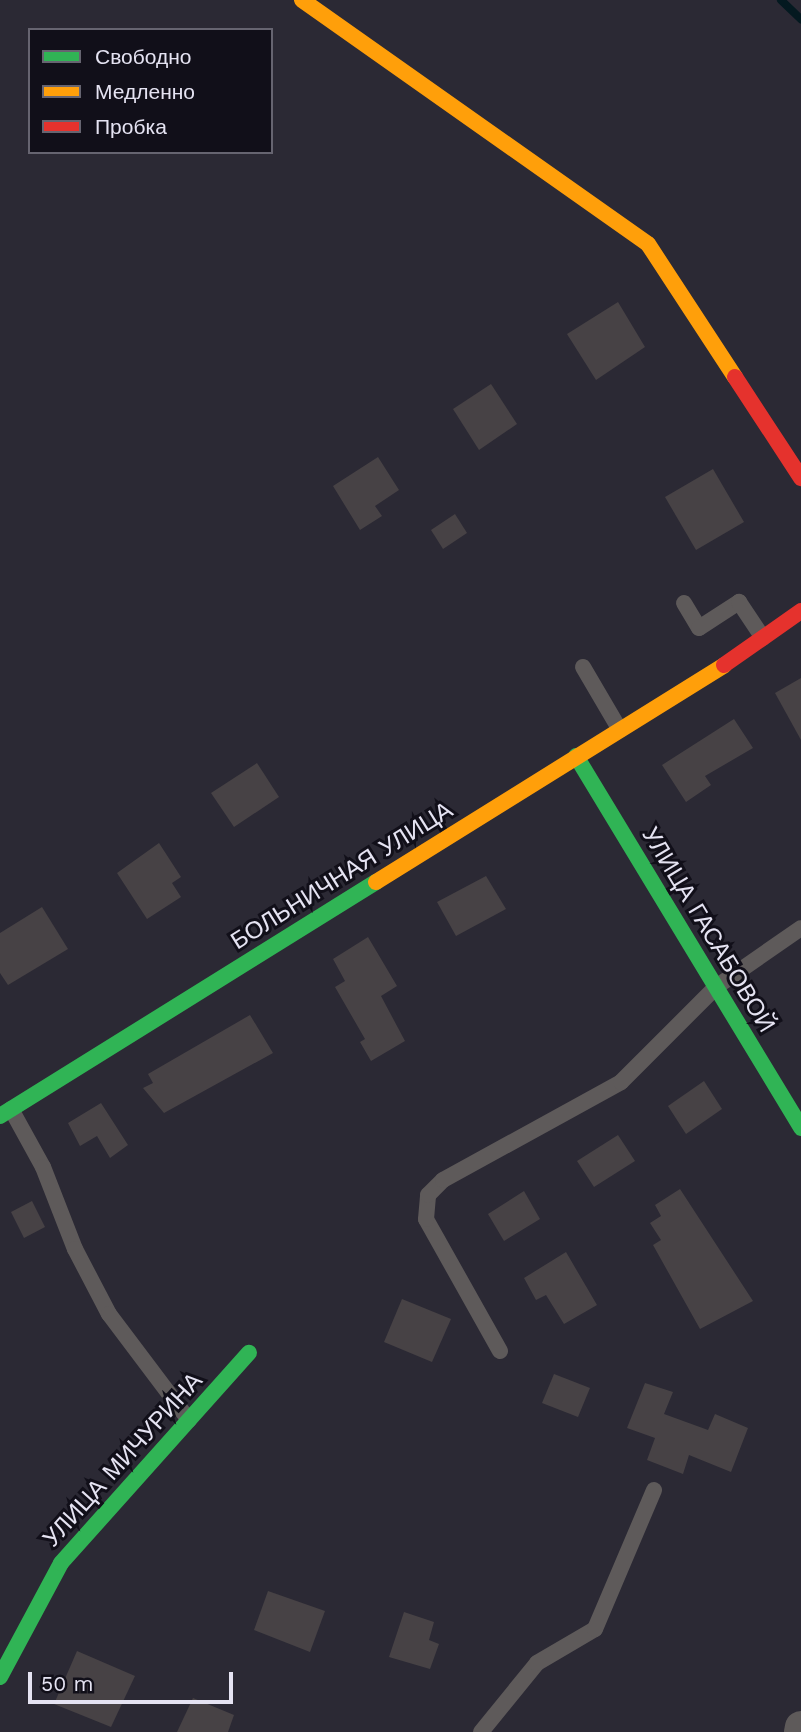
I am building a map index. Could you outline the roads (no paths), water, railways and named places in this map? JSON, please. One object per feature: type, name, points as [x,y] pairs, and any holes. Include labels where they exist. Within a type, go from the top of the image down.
[{"type":"street","points":[[302,0],[648,244],[801,478]]},
{"type":"street","name":"БОЛЬНИЧНАЯ УЛИЦА","points":[[6,1113],[708,676],[764,640],[801,611]]},
{"type":"street","name":"УЛИЦА ГАСАБОВОЙ","points":[[576,756],[801,1128]]},
{"type":"street","name":"УЛИЦА МИЧУРИНА","points":[[0,1677],[61,1563],[249,1353]]},
{"type":"lane","points":[[684,603],[699,628],[739,602],[764,640]]},
{"type":"lane","points":[[583,667],[620,730]]},
{"type":"lane","points":[[500,1351],[426,1219],[428,1195],[443,1180],[621,1082],[716,987],[801,929]]},
{"type":"lane","points":[[6,1113],[43,1167],[75,1249],[109,1314],[189,1420]]},
{"type":"lane","points":[[481,1732],[537,1663],[595,1629],[654,1490]]},
{"type":"waterway","points":[[781,0],[801,19]]}]
